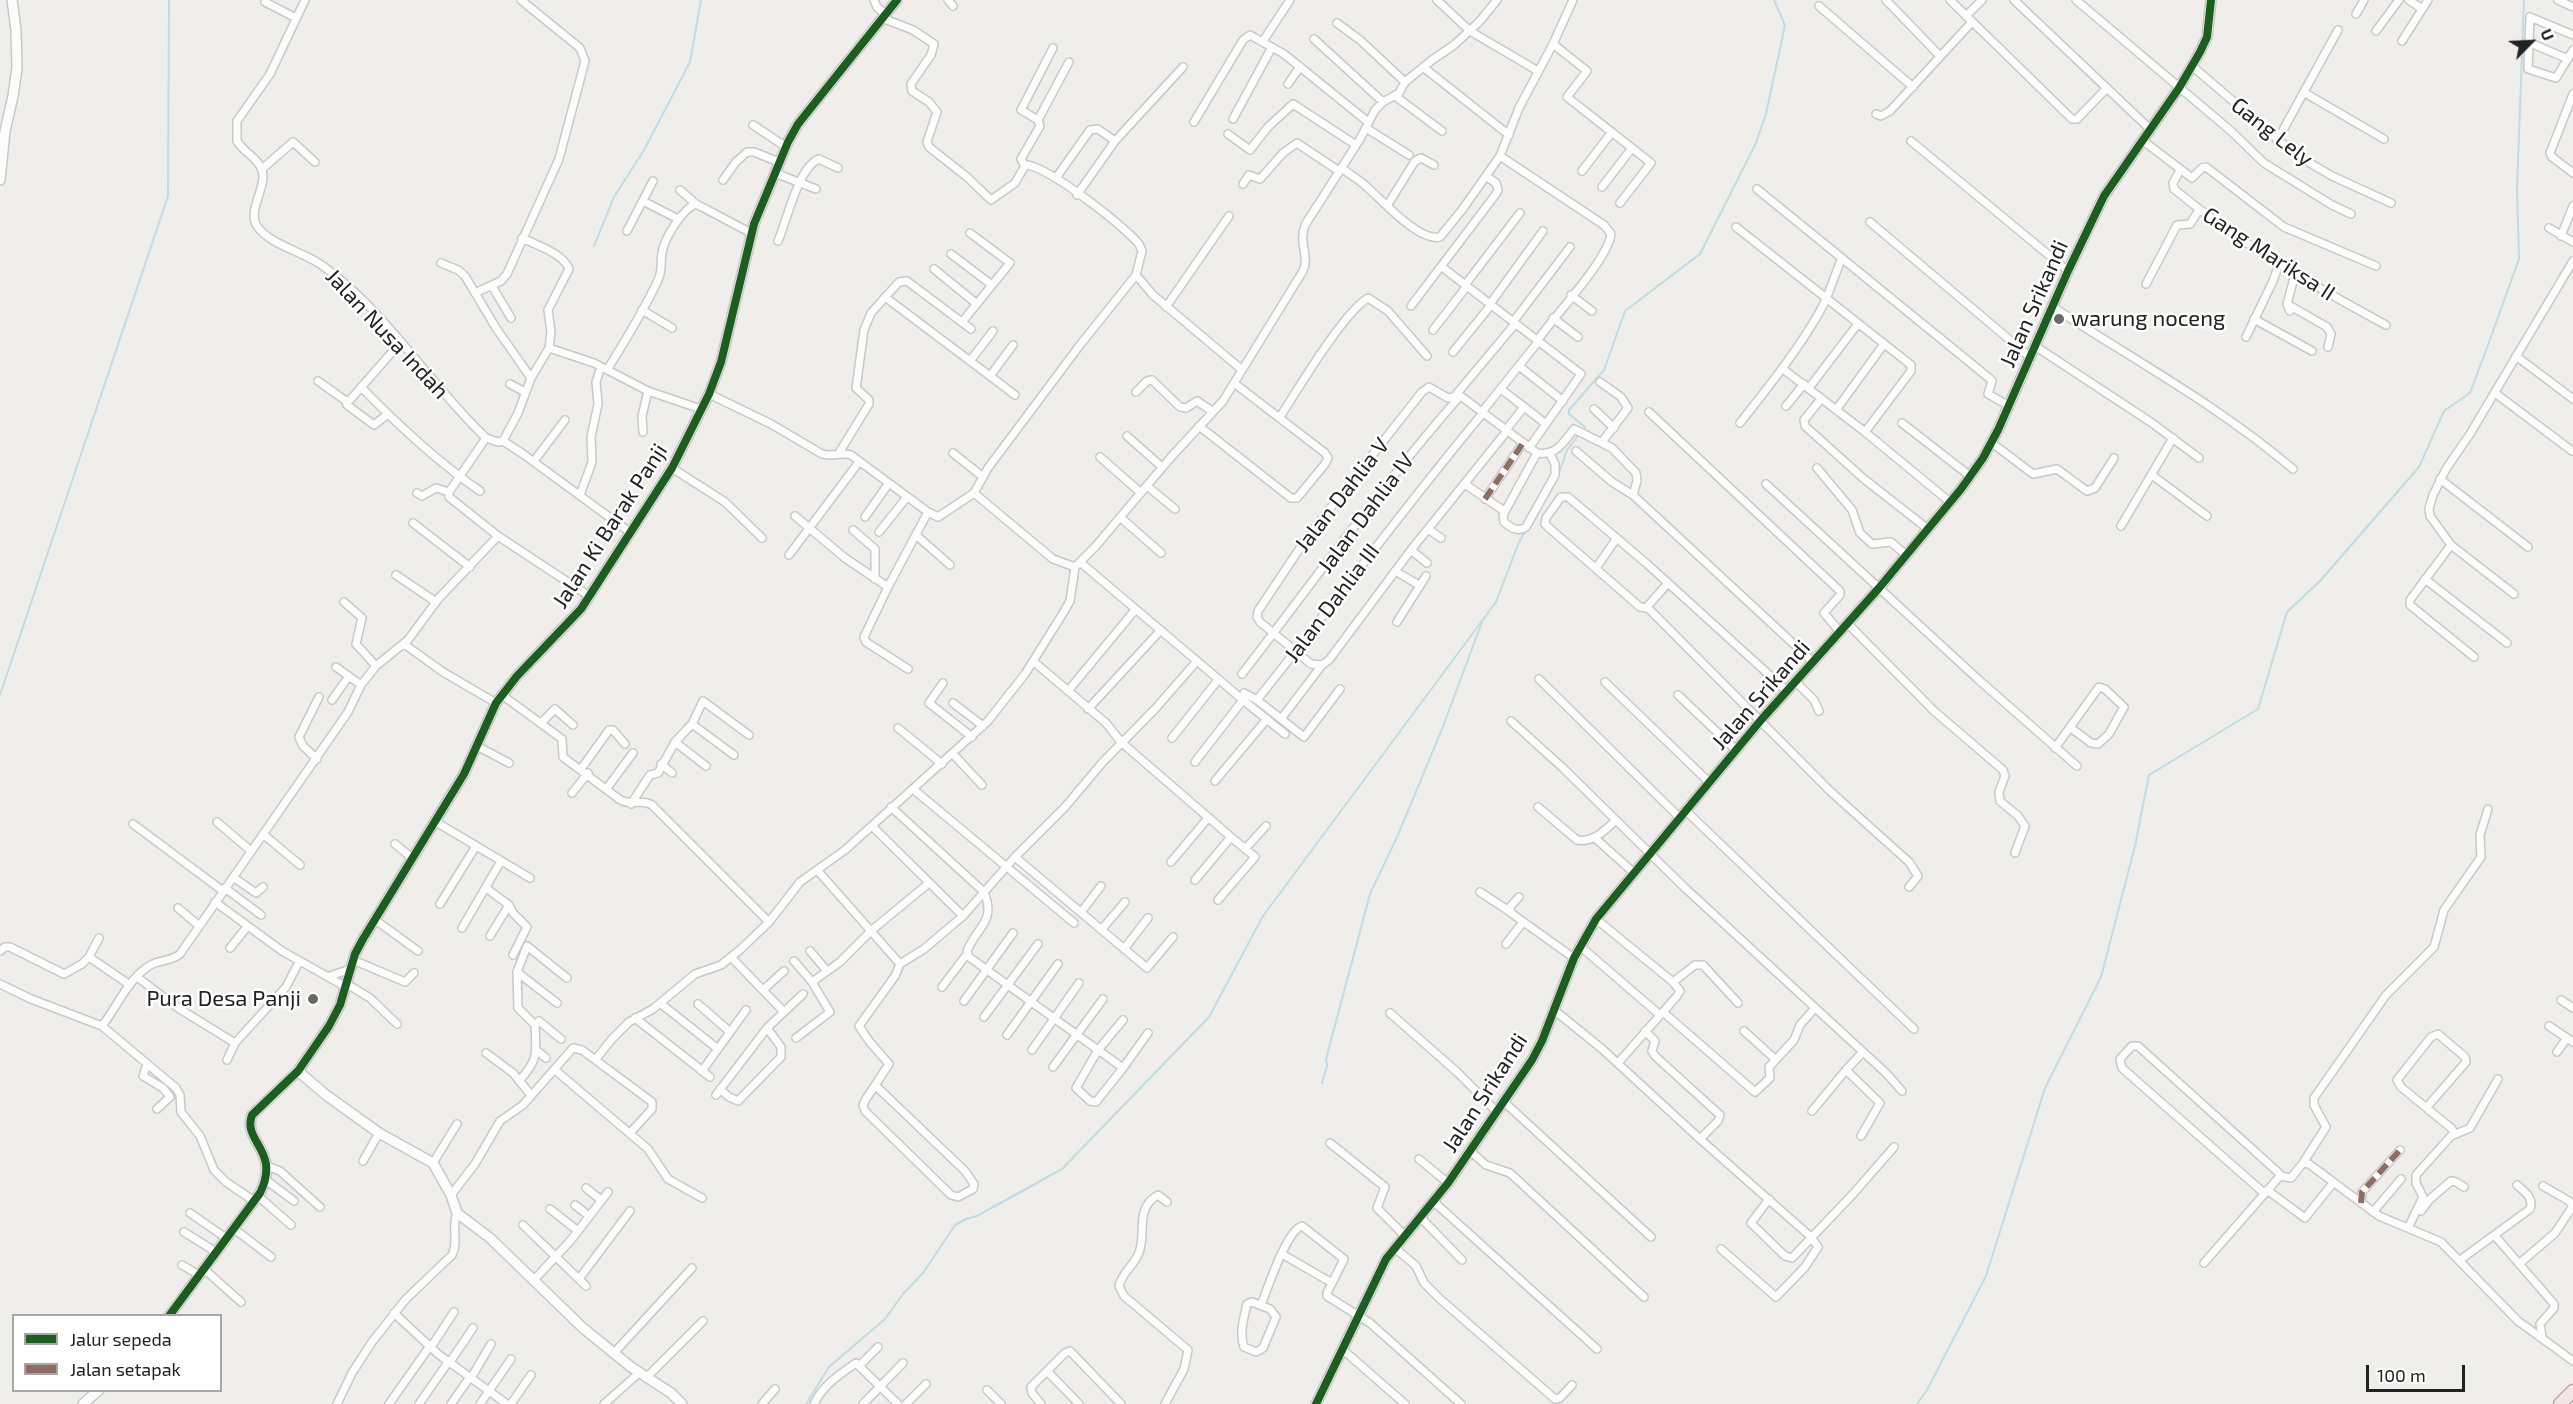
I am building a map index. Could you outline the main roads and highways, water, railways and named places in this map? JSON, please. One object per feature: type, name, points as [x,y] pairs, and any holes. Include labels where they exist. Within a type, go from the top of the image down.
[{"type":"highway","points":[[2560,1404],[2573,1391]]},
{"type":"waterway","points":[[0,695],[168,196],[169,0]]},
{"type":"waterway","points":[[594,246],[614,197],[644,150],[690,62],[701,0]]},
{"type":"waterway","points":[[1558,476],[1567,450],[1585,427],[1569,414],[1569,410],[1604,370],[1625,311],[1700,254],[1755,145],[1766,114],[1785,25],[1774,0]]},
{"type":"waterway","points":[[1917,1404],[1927,1390],[1986,1276],[2045,1088],[2101,977],[2135,846],[2149,775],[2258,709],[2287,612],[2320,581],[2419,467],[2444,411],[2470,393],[2519,259],[2517,189],[2524,0]]},
{"type":"waterway","points":[[806,1404],[829,1367],[885,1319],[903,1294],[923,1273],[955,1225],[977,1216],[1062,1169],[1209,1017],[1263,916],[1496,602],[1519,542],[1526,530]]},
{"type":"waterway","points":[[1322,1083],[1327,1066],[1326,1059],[1370,894],[1398,835],[1442,729],[1482,622]]},
{"type":"place","name":"warung noceng","points":[[2059,319]]},
{"type":"place","name":"Pura Desa Panji","points":[[313,999]]}]
